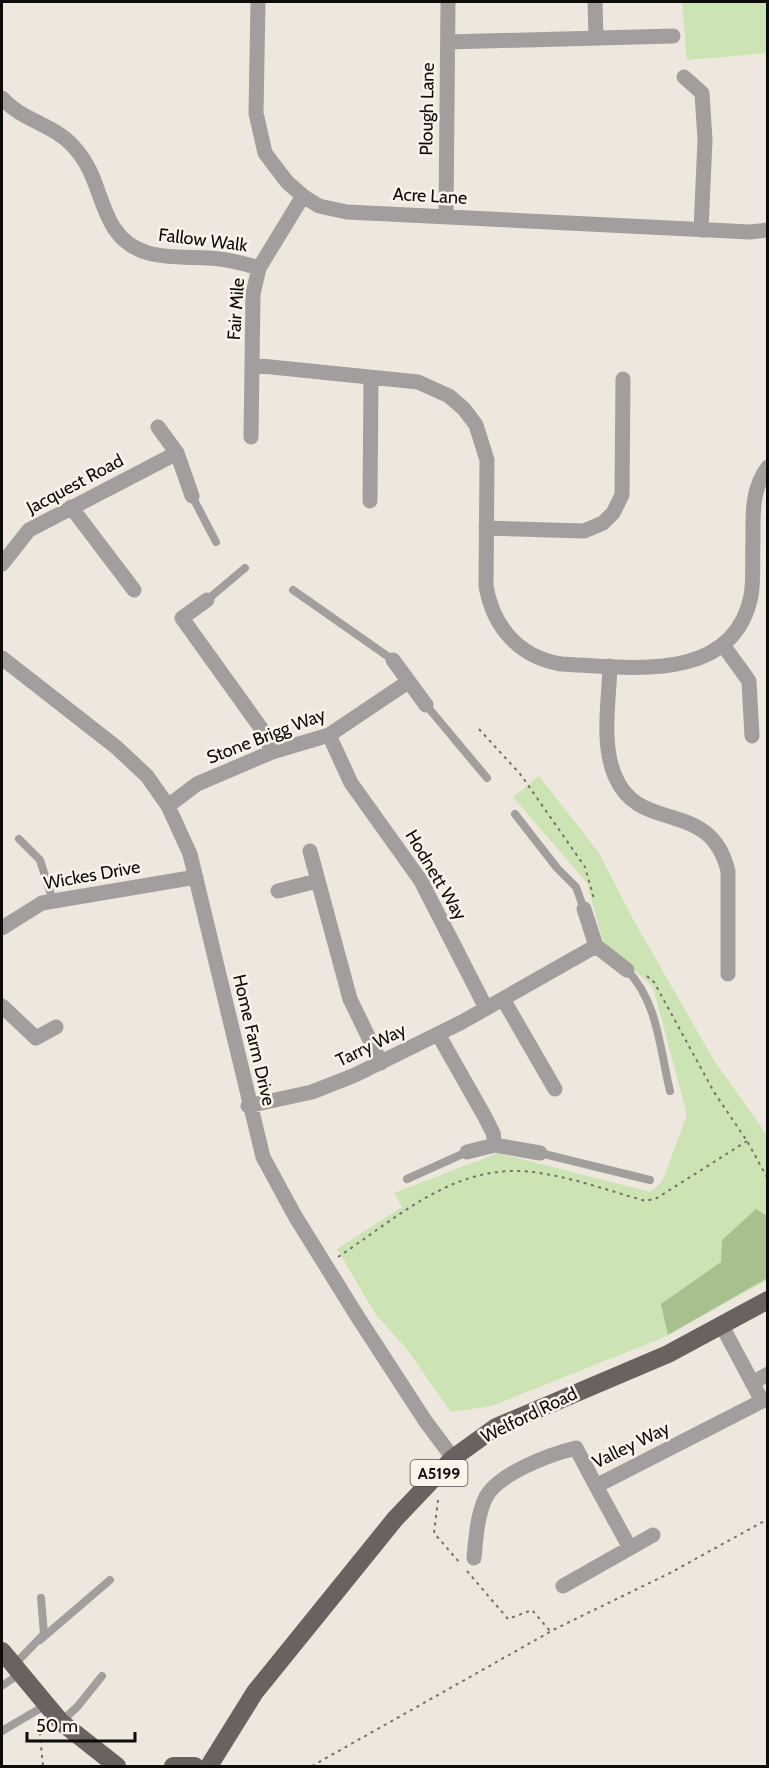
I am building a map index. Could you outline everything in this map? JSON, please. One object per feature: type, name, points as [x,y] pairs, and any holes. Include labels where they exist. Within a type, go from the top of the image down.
[{"type":"main road","name":"Welford Road","points":[[209,1767],[255,1692],[395,1519],[453,1458],[496,1427],[668,1354],[768,1300]]},
{"type":"main road","points":[[12,1664],[61,1722],[117,1767]]},
{"type":"main road","points":[[173,1767],[195,1767]]},
{"type":"street","name":"Acre Lane","points":[[258,2],[256,113],[265,153],[303,196],[319,206],[347,212],[701,230],[750,232],[768,230]]},
{"type":"street","name":"Plough Lane","points":[[446,216],[448,2]]},
{"type":"street","points":[[595,2],[596,38]]},
{"type":"street","points":[[448,42],[673,36]]},
{"type":"street","points":[[684,77],[702,93],[705,140],[701,230]]},
{"type":"street","name":"Fallow Walk","points":[[2,98],[11,108],[42,123],[72,145],[92,173],[114,228],[134,247],[160,256],[210,258],[259,268]]},
{"type":"street","name":"Fair Mile","points":[[250,437],[253,294],[259,268],[303,196]]},
{"type":"street","points":[[252,365],[418,382],[449,396],[464,409],[476,424],[487,460],[488,600],[504,632],[522,648],[544,661],[610,666],[679,665],[698,660],[723,645],[745,614],[751,596],[755,498],[757,487],[768,467]]},
{"type":"street","points":[[370,378],[370,501]]},
{"type":"street","points":[[486,528],[584,531],[603,523],[613,513],[622,495],[623,380]]},
{"type":"street","points":[[158,427],[177,453],[192,496]]},
{"type":"street","name":"Jacquest Road","points":[[2,564],[29,530],[177,453]]},
{"type":"street","points":[[71,507],[134,590]]},
{"type":"street","points":[[207,600],[182,618],[261,728],[272,752]]},
{"type":"street","points":[[723,645],[748,681],[752,736]]},
{"type":"street","name":"Home Farm Drive","points":[[2,658],[116,747],[147,776],[168,806],[184,837],[196,878],[248,1106],[262,1156],[295,1216],[426,1422],[453,1458]]},
{"type":"street","points":[[393,660],[426,705]]},
{"type":"street","points":[[610,666],[610,762],[623,791],[650,812],[682,818],[696,825],[709,834],[725,857],[728,871],[728,974]]},
{"type":"street","name":"Stone Brigg Way","points":[[168,806],[197,783],[272,752],[329,735],[408,682]]},
{"type":"street","name":"Hodnett Way","points":[[329,735],[351,783],[422,881],[486,1008]]},
{"type":"street","points":[[310,851],[350,999],[381,1063]]},
{"type":"street","name":"Wickes Drive","points":[[2,928],[42,903],[196,878]]},
{"type":"street","points":[[278,891],[317,881]]},
{"type":"street","points":[[584,909],[596,946],[627,970]]},
{"type":"street","name":"Tarry Way","points":[[248,1106],[312,1092],[381,1063],[486,1008],[596,946]]},
{"type":"street","points":[[502,999],[555,1089]]},
{"type":"street","points":[[2,1006],[36,1038],[56,1027]]},
{"type":"street","points":[[438,1034],[485,1117],[493,1133],[495,1145]]},
{"type":"street","points":[[467,1152],[495,1145],[540,1153]]},
{"type":"street","name":"Valley Way","points":[[474,1558],[479,1514],[494,1485],[542,1458],[576,1448],[596,1486],[765,1406],[722,1326]]},
{"type":"street","points":[[752,1383],[768,1374]]},
{"type":"street","points":[[596,1486],[630,1548]]},
{"type":"street","points":[[563,1586],[653,1535]]},
{"type":"lane","points":[[192,496],[216,542]]},
{"type":"lane","points":[[207,600],[244,568]]},
{"type":"lane","points":[[293,590],[393,660]]},
{"type":"lane","points":[[426,705],[487,778]]},
{"type":"lane","points":[[515,814],[557,868],[576,887],[584,909]]},
{"type":"lane","points":[[19,839],[40,860],[53,901]]},
{"type":"lane","points":[[627,970],[641,985],[650,1004],[670,1091]]},
{"type":"lane","points":[[407,1179],[467,1152]]},
{"type":"lane","points":[[540,1153],[650,1180]]},
{"type":"lane","points":[[3,1685],[12,1664],[111,1580]]},
{"type":"lane","points":[[40,1640],[44,1618],[41,1598]]},
{"type":"lane","points":[[61,1722],[78,1706],[102,1676]]},
{"type":"lane","points":[[2,1731],[46,1705]]},
{"type":"path","points":[[326,1265],[442,1188],[474,1175],[512,1171],[544,1174],[646,1201],[657,1198],[747,1141]]},
{"type":"path","points":[[438,1500],[434,1533],[508,1619],[532,1610],[550,1631]]},
{"type":"path","points":[[312,1767],[550,1631],[670,1573],[768,1519]]},
{"type":"path","points":[[31,1767],[43,1766],[39,1725]]},
{"type":"green space","points":[[682,2],[767,2],[767,53],[687,60]]},
{"type":"green space","points":[[539,776],[599,853],[634,921],[715,1062],[767,1135],[767,1280],[660,1339],[492,1406],[451,1412],[406,1348],[376,1315],[337,1249],[402,1207],[394,1193],[498,1153],[650,1192],[662,1182],[687,1115],[653,987],[603,942],[587,883],[513,797]]},
{"type":"green space","points":[[756,1209],[767,1216],[767,1278],[668,1335],[661,1304],[721,1262],[722,1240]]}]
